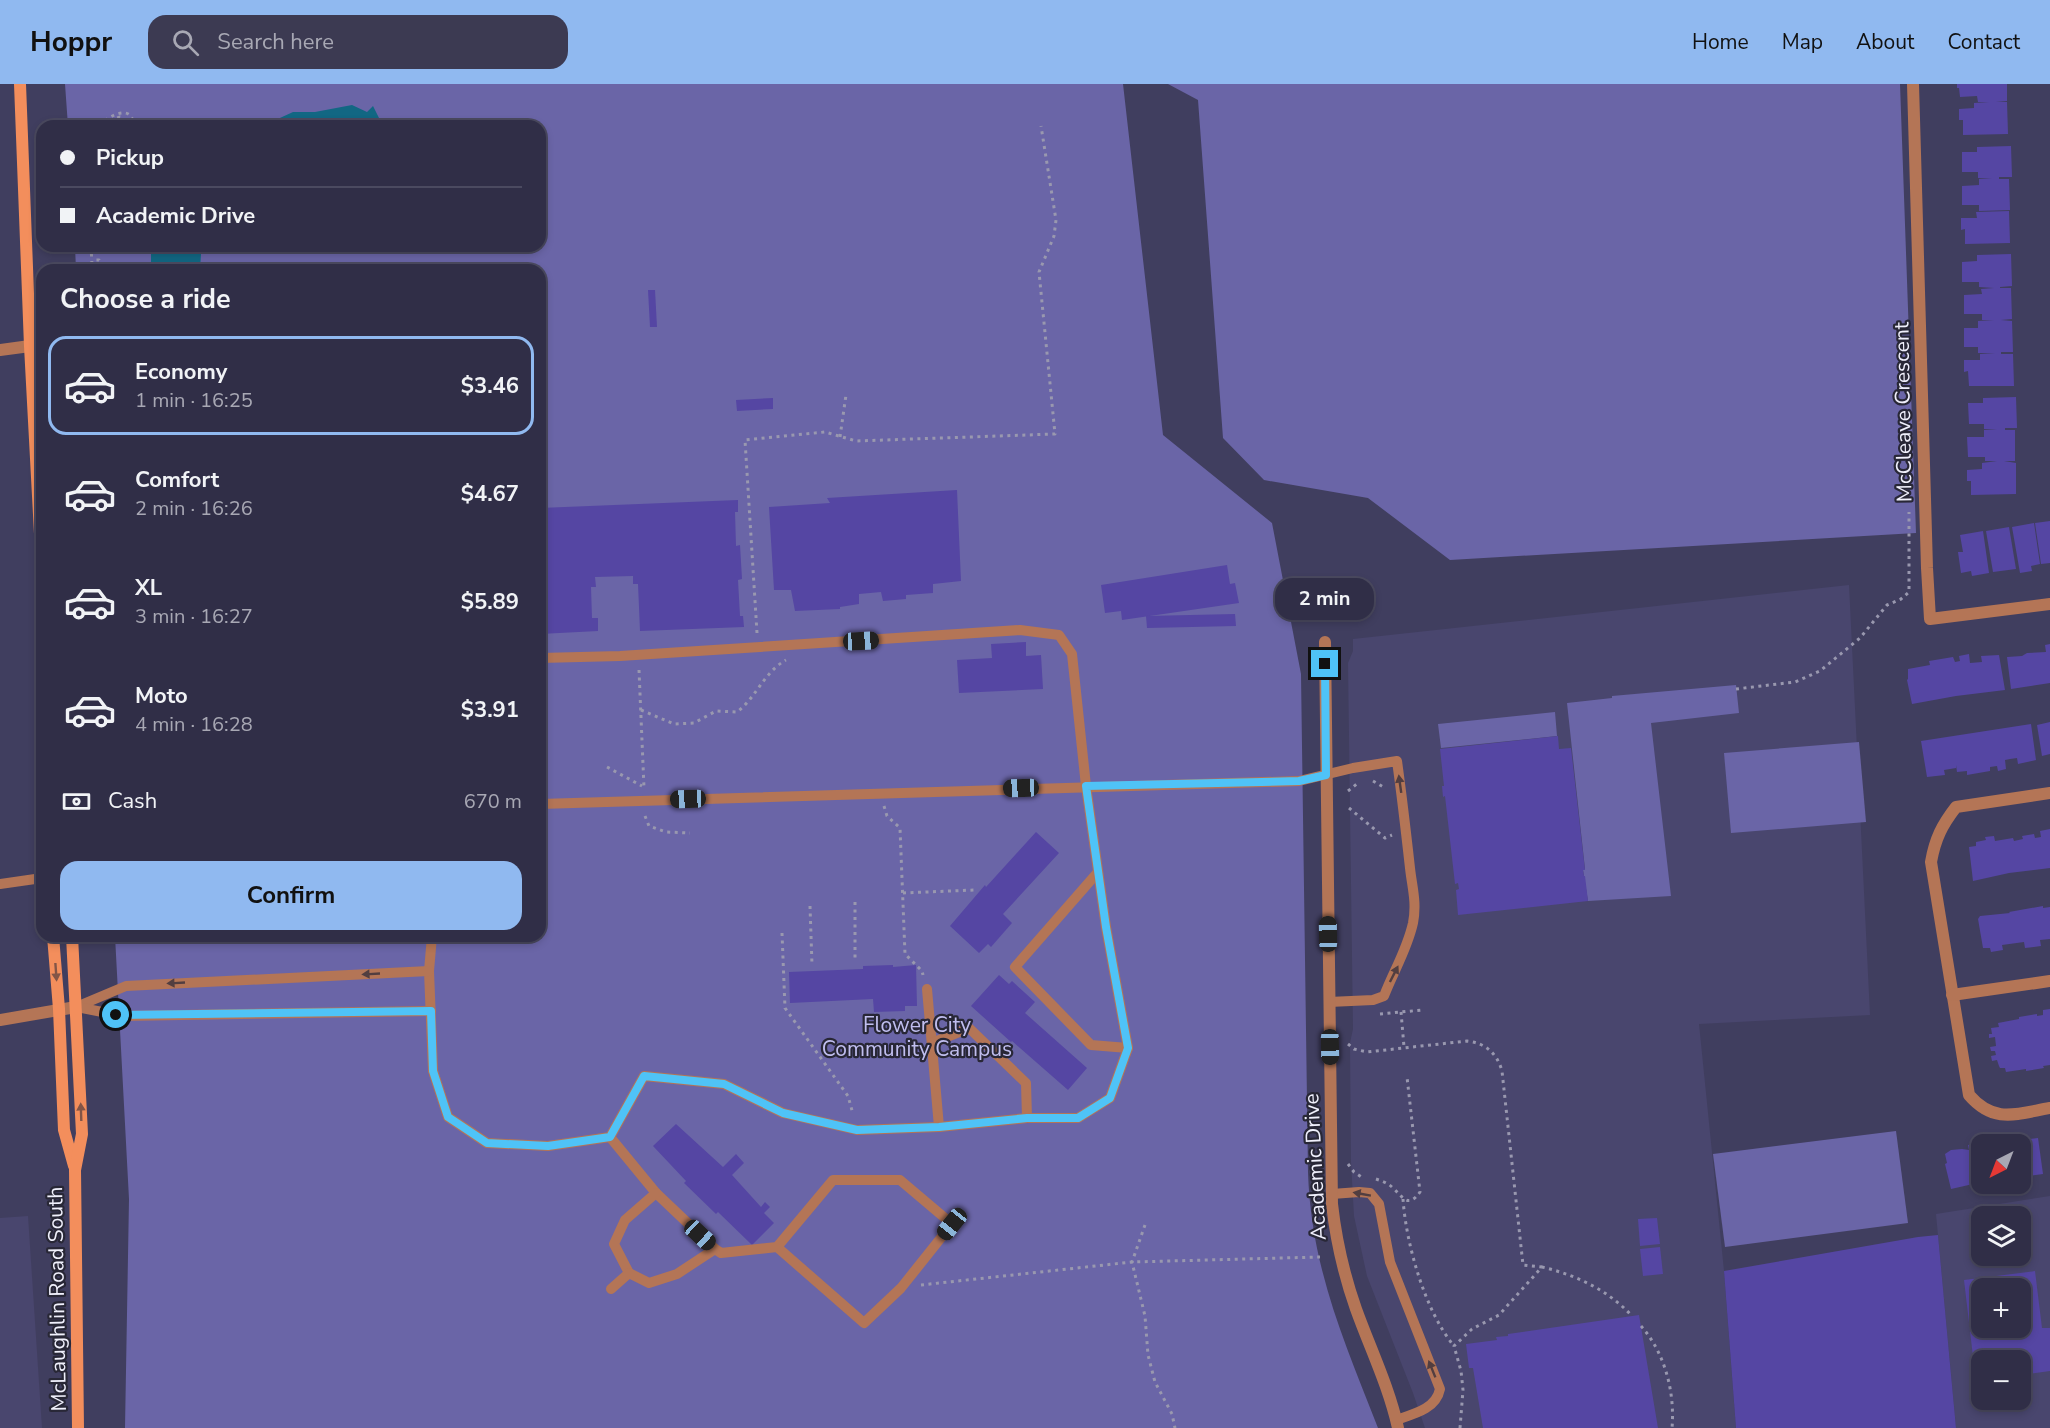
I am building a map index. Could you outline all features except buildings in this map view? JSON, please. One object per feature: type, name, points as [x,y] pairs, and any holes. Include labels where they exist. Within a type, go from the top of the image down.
[{"type":"main road","points":[[20,84],[36,458]]},
{"type":"main road","name":"McLaughlin Road South","points":[[53,942],[64,1130],[75,1170]]},
{"type":"main road","name":"McLaughlin Road South","points":[[72,942],[82,1134],[75,1170],[78,1428]]},
{"type":"street","name":"McCleave Crescent","points":[[1913,84],[1930,619],[2050,604]]},
{"type":"street","points":[[0,350],[30,346]]},
{"type":"street","name":"Academic Drive","points":[[1324,642],[1332,1194],[1339,1248],[1349,1288],[1397,1424]]},
{"type":"street","points":[[2050,793],[1956,807],[1943,823],[1935,841],[1931,862],[1969,1095],[1978,1105],[2003,1116],[2050,1108]]},
{"type":"street","points":[[1952,995],[2050,981]]},
{"type":"street","points":[[0,1020],[76,1007]]},
{"type":"lane","points":[[546,658],[621,656],[1020,630],[1059,634],[1072,654],[1098,872],[1128,1048],[1110,1098],[1078,1118],[1027,1118],[939,1127],[857,1130],[783,1113],[724,1084],[644,1076],[610,1137]]},
{"type":"lane","points":[[546,804],[1299,781],[1397,762],[1410,874],[1415,896],[1413,922],[1402,958],[1384,996],[1373,1000],[1329,1002]]},
{"type":"lane","points":[[1098,872],[1015,967],[1091,1045],[1128,1048]]},
{"type":"lane","points":[[0,884],[36,879]]},
{"type":"lane","points":[[431,942],[429,971],[433,1071],[448,1117],[487,1143],[548,1146],[610,1137]]},
{"type":"lane","points":[[76,1007],[126,986],[429,971]]},
{"type":"lane","points":[[927,989],[939,1127]]},
{"type":"lane","points":[[76,1007],[122,1016],[431,1011]]},
{"type":"lane","points":[[932,1043],[969,1028],[1026,1083],[1027,1118]]},
{"type":"lane","points":[[610,1137],[656,1193],[721,1253],[777,1247],[833,1180],[900,1180],[952,1224],[901,1288],[864,1323],[777,1247]]},
{"type":"lane","points":[[656,1193],[625,1220],[614,1244],[629,1273],[649,1283],[677,1274],[715,1249]]},
{"type":"lane","points":[[1332,1194],[1370,1193],[1379,1204],[1390,1262],[1440,1389],[1432,1405],[1397,1424]]},
{"type":"lane","points":[[611,1289],[629,1273]]},
{"type":"path","points":[[105,120],[122,112],[130,115],[132,120]]},
{"type":"path","points":[[757,633],[745,440],[825,432],[856,441],[1055,434],[1039,272],[1054,236],[1056,220],[1041,126]]},
{"type":"path","points":[[92,252],[92,263]]},
{"type":"path","points":[[92,263],[96,259],[102,264]]},
{"type":"path","points":[[840,436],[846,395]]},
{"type":"path","points":[[1736,689],[1795,682],[1820,671],[1860,638],[1887,605],[1901,599],[1909,592],[1908,503]]},
{"type":"path","points":[[641,710],[674,724],[694,723],[716,711],[737,712],[769,675],[782,662],[788,660]]},
{"type":"path","points":[[639,670],[644,815],[650,826],[666,832],[690,833]]},
{"type":"path","points":[[607,767],[644,787]]},
{"type":"path","points":[[1370,780],[1377,782],[1388,792]]},
{"type":"path","points":[[1348,791],[1362,782]]},
{"type":"path","points":[[880,793],[886,816],[900,828],[905,954],[922,971],[927,989]]},
{"type":"path","points":[[1349,808],[1385,838],[1393,835],[1393,828]]},
{"type":"path","points":[[903,893],[974,890]]},
{"type":"path","points":[[855,902],[855,962]]},
{"type":"path","points":[[810,906],[812,965]]},
{"type":"path","points":[[782,933],[785,1008],[848,1096],[857,1130]]},
{"type":"path","points":[[1376,1015],[1422,1010]]},
{"type":"path","points":[[1401,1012],[1404,1047]]},
{"type":"path","points":[[1348,1044],[1354,1049],[1367,1052],[1467,1041],[1475,1042],[1488,1049],[1499,1062],[1502,1071],[1523,1265],[1542,1268],[1587,1283],[1620,1303],[1632,1316]]},
{"type":"path","points":[[1348,1164],[1354,1172],[1364,1178],[1377,1179],[1388,1184],[1403,1199],[1408,1201],[1416,1198],[1420,1192],[1407,1077]]},
{"type":"path","points":[[1403,1199],[1406,1229],[1417,1268],[1437,1322],[1454,1346],[1461,1371],[1463,1390],[1460,1428]]},
{"type":"path","points":[[1145,1225],[1132,1262],[1145,1316],[1148,1355],[1155,1382],[1173,1414],[1175,1428]]},
{"type":"path","points":[[901,1288],[1132,1262],[1320,1257]]},
{"type":"path","points":[[1454,1346],[1472,1329],[1499,1315],[1542,1268]]},
{"type":"path","points":[[1641,1326],[1656,1348],[1670,1384],[1672,1428]]},
{"type":"shaded area","points":[[1849,585],[1870,1015],[1699,1024],[1724,1271],[1736,1428],[1425,1428],[1367,1276],[1354,1216],[1351,1162],[1350,1043],[1353,1029],[1348,663],[1353,651],[1353,639]]},
{"type":"shaded area","points":[[2050,1196],[2050,1428],[1956,1428],[1936,1214],[1971,1208],[1971,1266],[2031,1266],[2031,1206],[1987,1206]]},
{"type":"shaded area","points":[[28,1216],[42,1428],[0,1428],[0,1218]]},
{"type":"green space","name":"Flower City Community Campus","points":[[65,84],[1123,84],[1163,435],[1272,523],[1301,674],[1310,1207],[1315,1240],[1331,1303],[1378,1428],[125,1428],[129,1199],[115,942],[546,942],[546,264],[76,264],[75,252],[546,252],[546,120],[68,120]]},
{"type":"green space","points":[[1168,84],[1900,84],[1916,533],[1450,560],[1368,498],[1264,480],[1223,438],[1198,100]]},
{"type":"green space","points":[[1736,685],[1739,713],[1651,723],[1671,896],[1588,901],[1567,703],[1612,698],[1612,696]]},
{"type":"green space","points":[[1555,712],[1557,736],[1441,748],[1438,724]]},
{"type":"green space","points":[[1859,742],[1866,822],[1731,833],[1724,753]]},
{"type":"green space","points":[[1896,1131],[1908,1223],[1725,1247],[1713,1154]]},
{"type":"water","points":[[352,105],[367,112],[373,106],[380,120],[276,120],[293,112],[315,112]]},
{"type":"water","points":[[151,252],[202,252],[200,264],[151,264]]},
{"type":"route","points":[[116,1015],[431,1011],[433,1071],[448,1117],[487,1143],[548,1146],[610,1137],[644,1076],[724,1084],[783,1113],[857,1130],[939,1127],[1027,1118],[1078,1118],[1110,1098],[1128,1048],[1106,927],[1086,786],[1299,781],[1326,775],[1325,664]]}]
